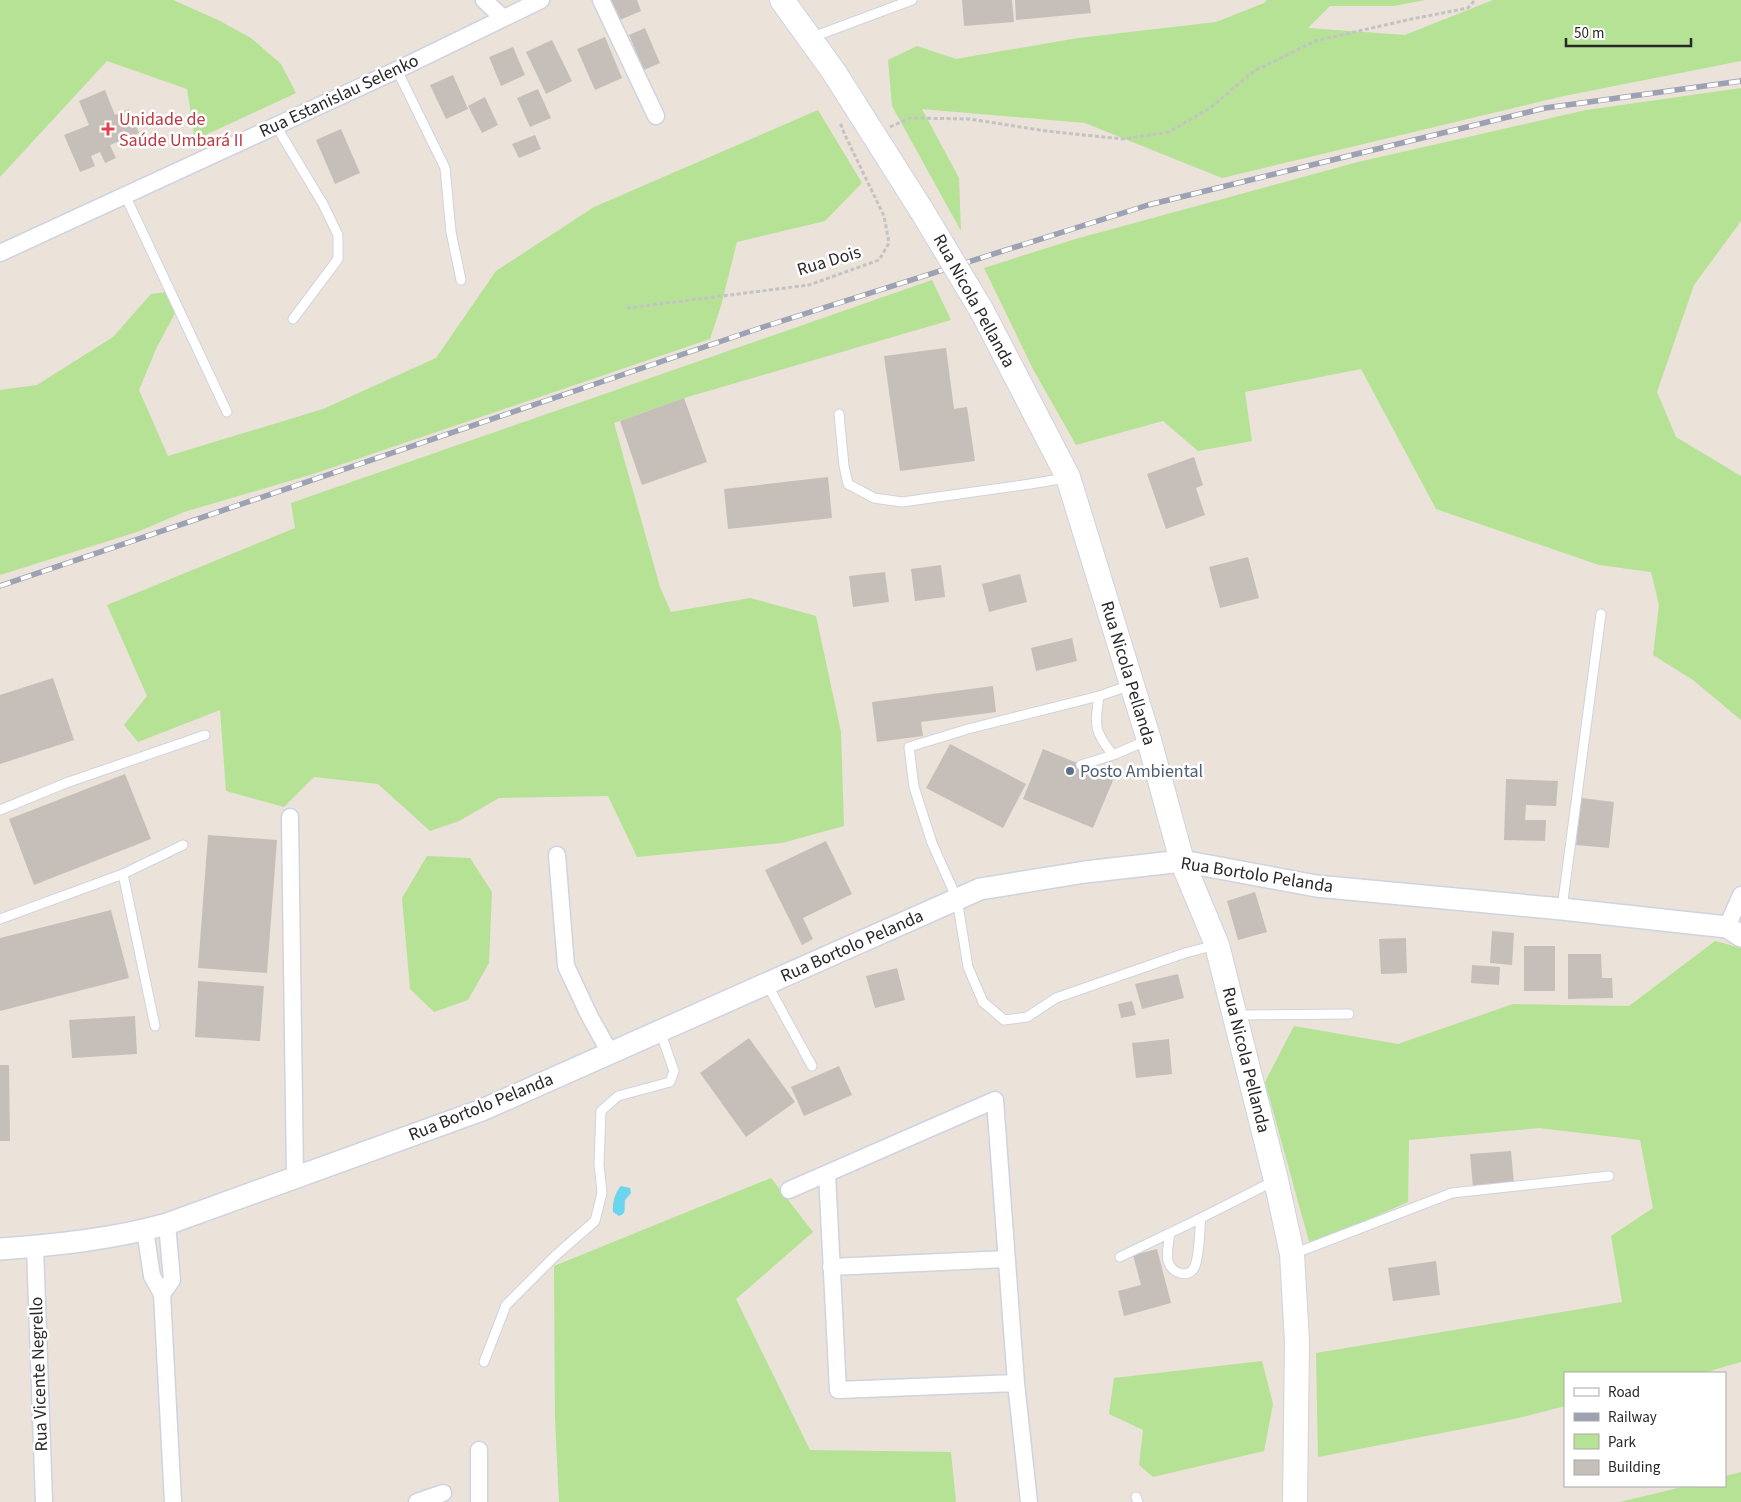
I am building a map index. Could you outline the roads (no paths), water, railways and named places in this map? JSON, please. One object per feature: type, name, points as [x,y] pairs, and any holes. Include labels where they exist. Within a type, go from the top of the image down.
[{"type":"main road","name":"Rua Nicola Pellanda","points":[[782,0],[810,38],[873,134],[982,311],[1068,477],[1132,685],[1182,861],[1217,945],[1276,1180],[1292,1254],[1297,1342],[1295,1502]]},
{"type":"street","points":[[484,0],[503,18]]},
{"type":"street","name":"Rua Estanislau Selenko","points":[[0,253],[397,70],[541,0]]},
{"type":"street","points":[[601,0],[656,116]]},
{"type":"street","points":[[290,817],[295,1177]]},
{"type":"street","points":[[557,855],[566,966],[589,1015],[610,1053]]},
{"type":"street","name":"Rua Bortolo Pelanda","points":[[0,1249],[35,1247],[105,1238],[167,1224],[482,1110],[980,889],[1050,877],[1182,861],[1316,886],[1562,908],[1734,932]]},
{"type":"street","points":[[1734,932],[1741,895]]},
{"type":"street","points":[[789,1190],[995,1100],[1016,1382],[1029,1502]]},
{"type":"street","points":[[827,1174],[838,1390],[1016,1382]]},
{"type":"street","points":[[162,1294],[172,1280],[167,1224]]},
{"type":"street","points":[[144,1230],[152,1276],[162,1294],[173,1502]]},
{"type":"street","name":"Rua Vicente Negrello","points":[[35,1247],[44,1502]]},
{"type":"street","points":[[831,1267],[1008,1259]]},
{"type":"street","points":[[479,1450],[479,1502]]},
{"type":"street","points":[[418,1502],[443,1494]]},
{"type":"lane","points":[[810,38],[912,0]]},
{"type":"lane","points":[[397,70],[445,168],[451,232],[461,280]]},
{"type":"lane","points":[[276,126],[323,204],[338,236],[338,259],[293,319]]},
{"type":"lane","points":[[125,195],[228,412]]},
{"type":"lane","points":[[840,414],[844,466],[848,484],[874,498],[902,502],[1068,477]]},
{"type":"lane","points":[[1562,908],[1601,614]]},
{"type":"lane","points":[[1132,685],[1099,696],[968,729],[909,748],[914,787],[932,843],[957,899],[968,967],[983,1002],[1004,1020],[1026,1017],[1056,998],[1185,953],[1217,945]]},
{"type":"lane","points":[[1099,696],[1095,725],[1100,738],[1113,754]]},
{"type":"lane","points":[[0,810],[66,783],[206,735]]},
{"type":"lane","points":[[1081,764],[1148,740]]},
{"type":"lane","points":[[0,919],[123,874],[183,845]]},
{"type":"lane","points":[[123,874],[155,1026]]},
{"type":"lane","points":[[766,984],[812,1066]]},
{"type":"lane","points":[[1235,1015],[1348,1014]]},
{"type":"lane","points":[[484,1362],[506,1305],[555,1256],[595,1221],[602,1193],[599,1164],[601,1111],[618,1096],[670,1082],[674,1071],[660,1031]]},
{"type":"lane","points":[[1292,1254],[1452,1193],[1609,1176]]},
{"type":"lane","points":[[1120,1257],[1276,1180]]},
{"type":"lane","points":[[1170,1233],[1167,1258],[1169,1264],[1175,1272],[1189,1273],[1195,1267],[1201,1218]]},
{"type":"water","points":[[621,1186],[630,1188],[631,1193],[625,1200],[624,1212],[619,1216],[613,1212],[613,1205]]},
{"type":"railway","points":[[0,586],[763,327],[1148,205],[1545,108],[1741,81]]},
{"type":"place","name":"Unidade de Saúde Umbará II","points":[[108,129]]},
{"type":"place","name":"Posto Ambiental","points":[[1070,771]]}]
